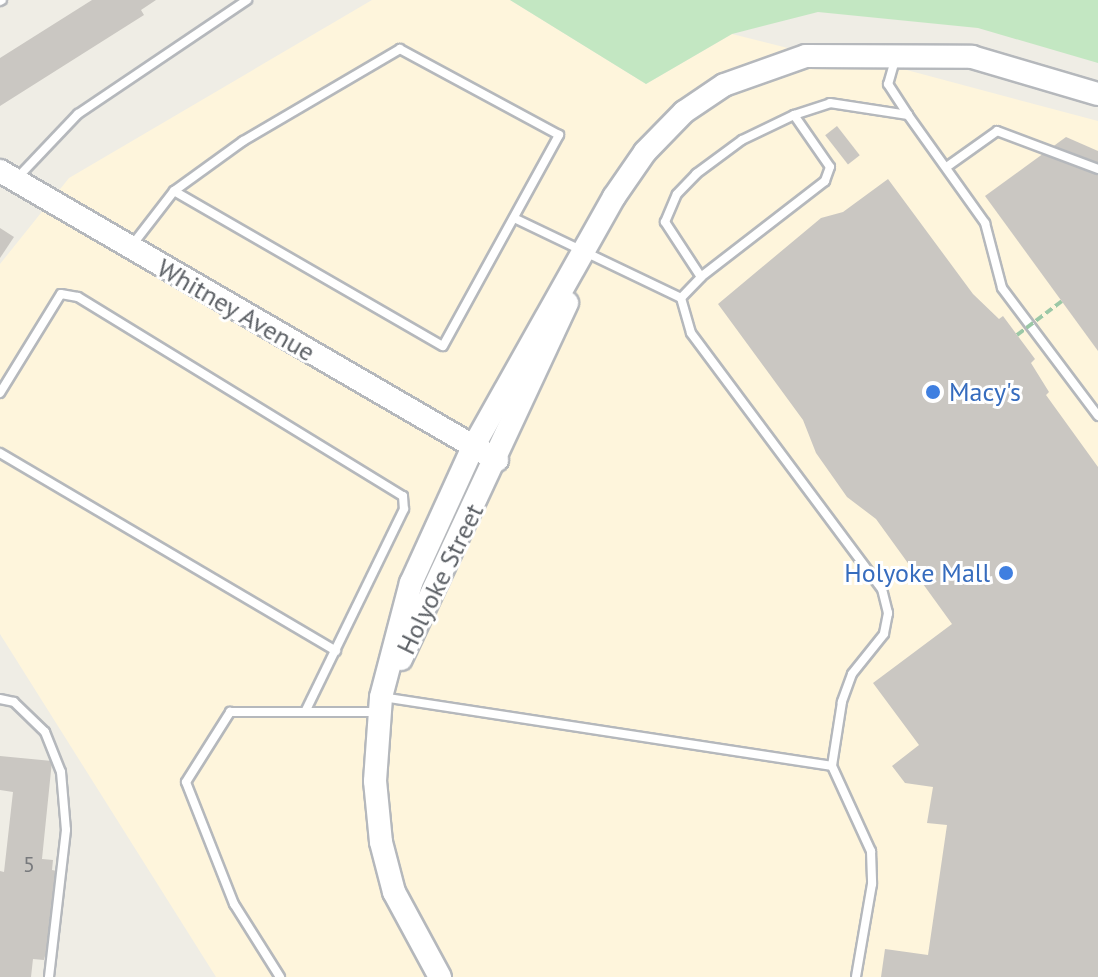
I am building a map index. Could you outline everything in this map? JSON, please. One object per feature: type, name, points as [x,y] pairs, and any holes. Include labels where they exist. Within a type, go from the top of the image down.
[{"type":"main road","points":[[472,449],[645,152],[704,97],[750,72],[806,56],[972,57],[1098,94]]},
{"type":"main road","name":"Whitney Avenue","points":[[8,175],[472,449],[497,460]]},
{"type":"main road","points":[[497,460],[558,332],[585,253]]},
{"type":"main road","name":"Holyoke Street","points":[[440,977],[394,892],[381,842],[375,781],[381,704],[411,583],[472,449]]},
{"type":"main road","name":"Holyoke Street","points":[[381,704],[497,460]]},
{"type":"lane","points":[[8,175],[78,114],[247,0]]},
{"type":"lane","points":[[130,248],[174,191],[243,141],[400,49],[559,135],[443,346],[174,191]]},
{"type":"lane","points":[[896,56],[888,84],[985,223],[1002,288],[1098,416]]},
{"type":"lane","points":[[701,277],[665,222],[677,194],[742,140],[794,115],[830,103],[908,115]]},
{"type":"lane","points":[[681,298],[701,277],[825,181],[830,167],[794,115]]},
{"type":"lane","points":[[948,166],[997,131],[1098,169]]},
{"type":"lane","points":[[514,218],[681,298],[691,333],[882,589],[888,613],[884,634],[852,674],[842,702],[832,766],[871,851],[872,884],[856,977]]},
{"type":"lane","points":[[0,393],[61,294],[78,297],[392,485],[403,496],[404,509],[306,710]]},
{"type":"lane","points":[[0,453],[336,651]]},
{"type":"lane","points":[[0,699],[14,702],[45,732],[61,772],[66,830],[49,977]]},
{"type":"lane","points":[[280,977],[234,904],[186,782],[230,712],[381,704],[832,766]]},
{"type":"path","points":[[1017,335],[1062,301]]},
{"type":"shaded area","name":"Holyoke Mall","points":[[372,0],[510,0],[646,84],[732,34],[859,66],[903,69],[1098,121],[1098,977],[216,977],[0,634],[0,264],[69,178]]},
{"type":"green space","points":[[510,0],[1098,0],[1098,63],[978,28],[818,12],[732,34],[646,84]]},
{"type":"building","points":[[92,0],[156,0],[141,10],[144,15],[0,106],[0,58]]},
{"type":"building","points":[[837,126],[860,155],[848,164],[825,135]]},
{"type":"building","points":[[1066,137],[1098,151],[1098,351],[985,196]]},
{"type":"building","name":"Holyoke Mall","points":[[888,179],[973,294],[999,319],[1003,316],[1035,359],[1031,363],[1049,392],[1046,395],[1098,467],[1098,977],[881,977],[885,949],[928,955],[947,825],[927,823],[933,787],[905,783],[892,766],[919,745],[873,683],[952,624],[876,519],[847,497],[816,453],[803,420],[718,304],[821,218],[843,212]]},
{"type":"building","points":[[0,228],[14,237],[0,258]]},
{"type":"building","points":[[0,756],[52,761],[42,859],[53,860],[52,870],[57,871],[50,936],[44,960],[33,959],[31,977],[0,977],[0,871],[4,872],[13,792],[0,790]]},
{"type":"place","name":"Macy's","points":[[933,392]]},
{"type":"place","name":"Holyoke Mall","points":[[1006,573]]}]
